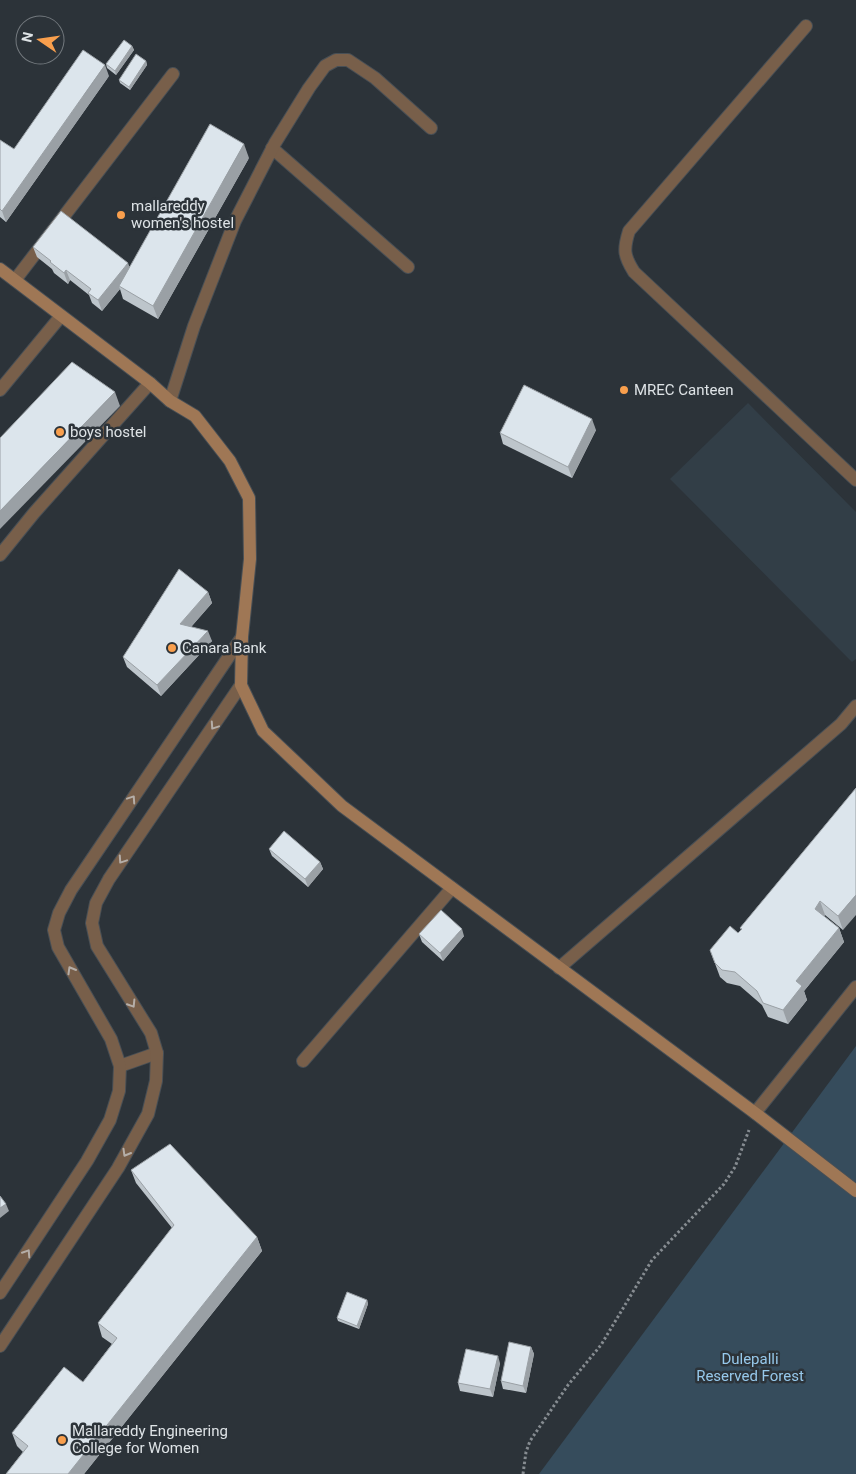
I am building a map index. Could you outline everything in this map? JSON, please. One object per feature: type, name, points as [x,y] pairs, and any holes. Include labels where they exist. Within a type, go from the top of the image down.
[{"type":"main road","points":[[0,268],[150,383],[170,401],[195,416],[230,461],[249,498],[250,559],[242,637],[242,685],[263,730],[342,806],[755,1113],[856,1191]]},
{"type":"street","points":[[806,26],[629,231],[625,252],[626,259],[634,272],[856,480]]},
{"type":"street","points":[[170,401],[194,326],[235,221],[272,148],[325,66],[336,60],[348,60],[375,78],[432,128]]},
{"type":"street","points":[[15,280],[173,74]]},
{"type":"street","points":[[272,148],[408,267]]},
{"type":"street","points":[[0,390],[61,316]]},
{"type":"street","points":[[0,555],[34,513],[150,383]]},
{"type":"street","points":[[0,1293],[87,1161],[110,1120],[119,1091],[120,1066],[111,1039],[58,947],[54,930],[59,913],[88,864],[242,637]]},
{"type":"street","points":[[0,1346],[118,1168],[148,1114],[156,1081],[157,1053],[151,1034],[97,946],[92,923],[96,903],[109,879],[242,685]]},
{"type":"street","points":[[559,968],[841,724],[856,706]]},
{"type":"street","points":[[303,1061],[452,888]]},
{"type":"street","points":[[755,1113],[856,987]]},
{"type":"street","points":[[120,1066],[157,1053]]},
{"type":"path","points":[[523,1474],[526,1452],[530,1441],[568,1385],[601,1345],[652,1260],[724,1184],[735,1167],[755,1113]]},
{"type":"shaded area","points":[[748,403],[856,512],[856,659],[852,662],[670,479]]},
{"type":"green space","name":"Dulepalli Reserved Forest","points":[[856,1046],[856,1474],[539,1474]]},
{"type":"building","points":[[124,40],[132,46],[115,71],[106,64]]},
{"type":"building","points":[[83,50],[105,65],[2,211],[0,209],[0,140],[14,149]]},
{"type":"building","points":[[136,54],[146,61],[129,87],[119,80]]},
{"type":"building","points":[[210,124],[244,144],[153,306],[119,286]]},
{"type":"building","points":[[61,211],[128,263],[98,300],[88,293],[91,289],[66,270],[64,273],[33,247]]},
{"type":"building","name":"boys hostel","points":[[72,362],[115,392],[0,511],[0,438]]},
{"type":"building","points":[[524,385],[592,419],[568,467],[500,433]]},
{"type":"building","points":[[179,569],[208,592],[180,624],[208,631],[157,685],[123,657]]},
{"type":"building","points":[[856,788],[856,895],[838,916],[820,901],[815,909],[839,928],[796,981],[802,986],[783,1010],[763,1003],[757,991],[735,972],[722,970],[715,963],[710,950],[730,926],[738,933],[742,929],[740,928]]},
{"type":"building","points":[[284,831],[320,862],[305,879],[269,849]]},
{"type":"building","points":[[441,910],[462,929],[440,953],[419,934]]},
{"type":"building","points":[[170,1144],[257,1237],[68,1474],[6,1474],[28,1446],[12,1433],[64,1367],[83,1382],[117,1338],[98,1323],[174,1225],[131,1170]]},
{"type":"building","points":[[0,1196],[6,1204],[0,1208]]},
{"type":"building","points":[[347,1292],[367,1300],[357,1326],[337,1318]]},
{"type":"building","points":[[509,1342],[531,1347],[523,1386],[501,1381]]},
{"type":"building","points":[[466,1349],[498,1356],[490,1389],[458,1383]]},
{"type":"place","name":"mallareddy women's hostel","points":[[121,215]]},
{"type":"place","name":"MREC Canteen","points":[[624,390]]},
{"type":"place","name":"boys hostel","points":[[60,432]]},
{"type":"place","name":"Canara Bank","points":[[172,648]]},
{"type":"place","name":"Mallareddy Engineering College for Women","points":[[62,1440]]}]
